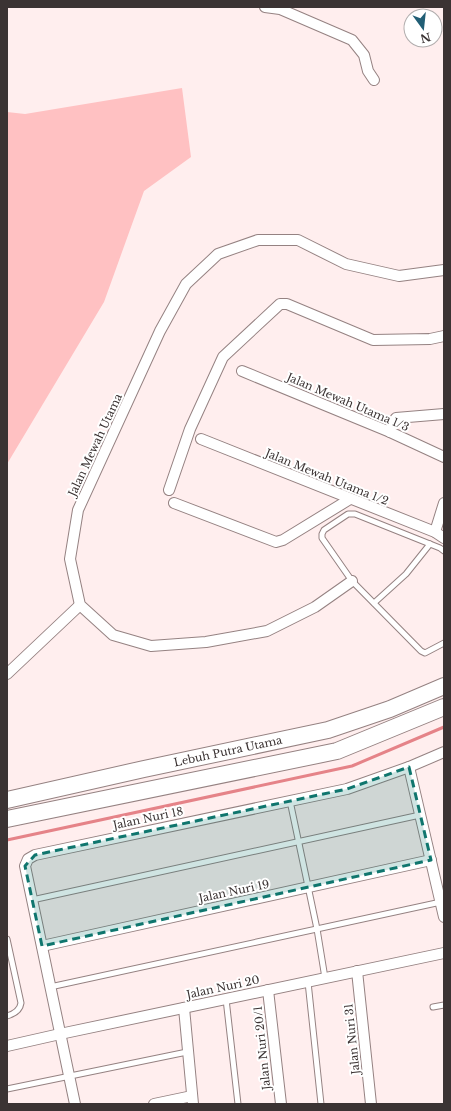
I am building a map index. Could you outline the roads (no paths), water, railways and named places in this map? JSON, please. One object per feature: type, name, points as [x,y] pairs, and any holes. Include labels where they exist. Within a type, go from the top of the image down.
[{"type":"main road","name":"Lebuh Putra Utama","points":[[7,800],[151,767],[328,730],[390,709],[444,686]]},
{"type":"main road","name":"Lebuh Putra Utama","points":[[7,819],[337,751],[444,707]]},
{"type":"street","points":[[265,7],[280,9],[352,40],[364,55],[368,71],[374,80]]},
{"type":"street","name":"Jalan Mewah Utama","points":[[80,606],[70,559],[78,510],[160,330],[186,284],[218,254],[258,240],[298,240],[346,264],[399,276],[444,270]]},
{"type":"street","points":[[169,490],[190,429],[223,357],[280,304],[287,304],[373,340],[430,339],[444,336]]},
{"type":"street","name":"Jalan Mewah Utama 1/3","points":[[242,372],[390,432],[444,457]]},
{"type":"street","points":[[390,432],[392,423],[396,418],[444,414]]},
{"type":"street","name":"Jalan Mewah Utama 1/2","points":[[200,439],[435,532],[444,538]]},
{"type":"street","points":[[174,503],[276,542],[283,540],[350,499]]},
{"type":"street","points":[[435,532],[444,503]]},
{"type":"street","points":[[7,674],[80,606],[113,635],[151,646],[206,642],[267,631],[315,608],[352,581]]},
{"type":"street","name":"Jalan Nuri 18","points":[[75,1104],[25,866],[28,859],[35,855],[347,789],[409,767],[444,752]]},
{"type":"street","points":[[409,767],[444,916]]},
{"type":"street","name":"Jalan Nuri 19","points":[[42,946],[431,860]]},
{"type":"street","name":"Jalan Nuri 20","points":[[7,1046],[444,953]]},
{"type":"street","name":"Jalan Nuri 31","points":[[358,971],[371,1104]]},
{"type":"street","name":"Jalan Nuri 20/1","points":[[268,990],[281,1104]]},
{"type":"street","points":[[154,1104],[192,1100],[184,1008]]},
{"type":"lane","points":[[444,550],[355,514],[348,514],[324,530],[322,534],[322,538],[352,581],[421,651],[425,653],[444,643]]},
{"type":"lane","points":[[374,603],[406,574],[430,544]]},
{"type":"lane","points":[[290,801],[317,929],[325,978]]},
{"type":"lane","points":[[32,900],[420,815]]},
{"type":"lane","points":[[50,987],[441,902]]},
{"type":"lane","points":[[7,939],[21,1003],[17,1012],[7,1016]]},
{"type":"lane","points":[[308,982],[321,1104]]},
{"type":"lane","points":[[226,999],[238,1104]]},
{"type":"lane","points":[[433,1007],[444,1005]]},
{"type":"lane","points":[[7,1089],[187,1052]]},
{"type":"waterway","points":[[7,840],[352,766],[444,727]]}]
